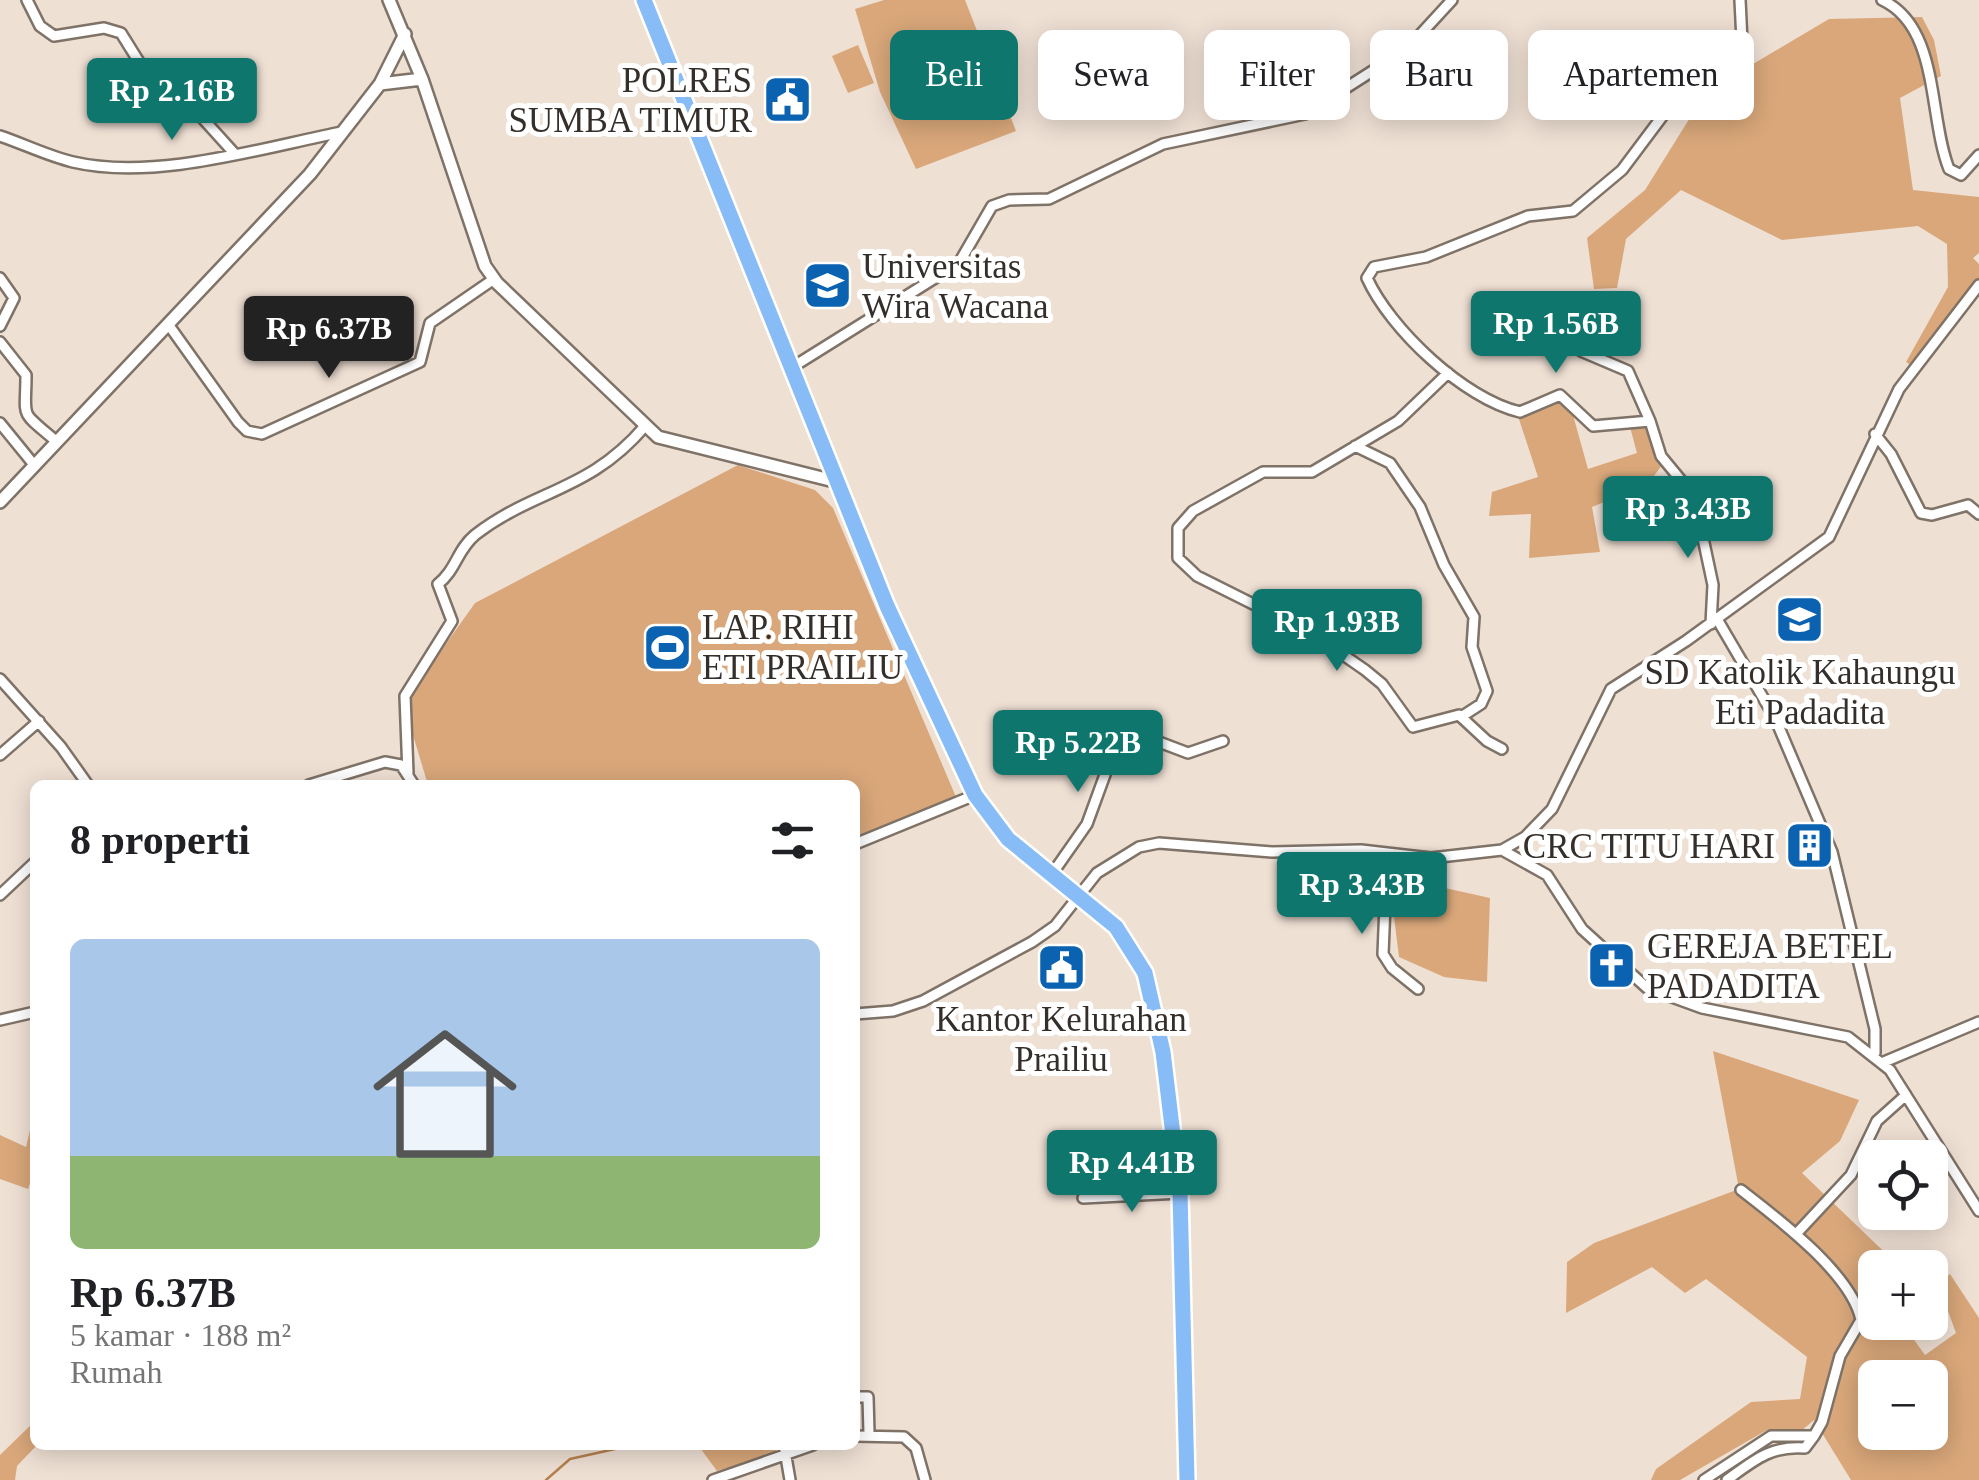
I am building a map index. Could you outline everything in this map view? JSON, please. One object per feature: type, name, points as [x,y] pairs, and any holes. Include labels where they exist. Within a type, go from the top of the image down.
[{"type":"highway","points":[[644,0],[894,620],[975,794],[1008,838],[1079,895],[1129,942],[1150,987],[1180,1193],[1187,1480]]},
{"type":"street","points":[[27,0],[40,26],[54,36],[104,28],[120,33],[154,86],[196,110],[234,153]]},
{"type":"street","points":[[389,0],[422,79],[484,266],[494,280],[644,426],[670,443],[838,482]]},
{"type":"street","points":[[790,368],[959,263],[992,206],[1010,200],[1049,199],[1162,144],[1292,118],[1318,108],[1407,49],[1452,0]]},
{"type":"street","points":[[1650,421],[1593,426],[1560,394],[1524,411],[1513,410],[1448,373],[1400,326],[1369,284],[1370,270],[1426,257],[1528,216],[1565,214],[1584,203],[1622,170],[1686,86],[1738,46],[1743,35],[1740,0]]},
{"type":"street","points":[[1882,0],[1906,15],[1920,36],[1949,170],[1961,174],[1979,155]]},
{"type":"street","points":[[0,502],[345,131],[380,84],[405,34]]},
{"type":"street","points":[[380,84],[422,79]]},
{"type":"street","points":[[0,136],[75,162],[123,168],[234,153],[345,131]]},
{"type":"street","points":[[0,278],[14,298],[0,326]]},
{"type":"street","points":[[168,324],[238,422],[247,430],[262,434],[420,362],[430,323],[494,280]]},
{"type":"street","points":[[860,1014],[893,1012],[975,974],[1048,932],[1105,867],[1149,845],[1272,852],[1361,850],[1387,855],[1464,857],[1502,850],[1524,837],[1552,809],[1611,689],[1714,622],[1830,537],[1875,434],[1919,361],[1979,285]]},
{"type":"street","points":[[0,342],[26,375],[21,396],[26,412],[56,441]]},
{"type":"street","points":[[1582,350],[1628,371],[1661,456],[1694,496],[1714,585],[1714,622],[1776,718],[1832,852],[1874,1029],[1875,1054]]},
{"type":"street","points":[[1448,373],[1398,421],[1305,475],[1263,472],[1194,510],[1178,528],[1178,558],[1210,584],[1314,634],[1352,661],[1382,684],[1413,727],[1453,714],[1462,716],[1483,738],[1502,749]]},
{"type":"street","points":[[0,424],[34,466]]},
{"type":"street","points":[[412,780],[408,772],[405,696],[452,621],[438,584],[450,574],[458,553],[478,533],[600,470],[644,426]]},
{"type":"street","points":[[1875,434],[1891,454],[1921,513],[1932,516],[1968,505],[1979,514]]},
{"type":"street","points":[[1355,446],[1376,453],[1402,479],[1420,507],[1448,574],[1472,612],[1472,647],[1487,691],[1482,704],[1462,716]]},
{"type":"street","points":[[0,679],[84,780]]},
{"type":"street","points":[[0,755],[38,721]]},
{"type":"street","points":[[1052,874],[1088,824],[1122,728],[1188,753],[1224,741]]},
{"type":"street","points":[[325,780],[386,762],[408,772]]},
{"type":"street","points":[[860,842],[975,794]]},
{"type":"street","points":[[1502,850],[1547,874],[1582,929],[1647,988],[1702,1008],[1848,1037],[1875,1054],[1906,1095],[1979,1212]]},
{"type":"street","points":[[1387,855],[1382,954],[1392,968],[1418,989]]},
{"type":"street","points":[[0,895],[30,867]]},
{"type":"street","points":[[0,1020],[30,1013]]},
{"type":"street","points":[[1884,1062],[1979,1022]]},
{"type":"street","points":[[1797,1234],[1852,1174],[1882,1114],[1906,1095]]},
{"type":"street","points":[[1727,1480],[1764,1453],[1781,1447],[1804,1448],[1814,1436],[1822,1422],[1835,1368],[1861,1315],[1797,1234],[1742,1190]]},
{"type":"street","points":[[1082,1198],[1180,1193]]},
{"type":"street","points":[[860,1397],[868,1398],[869,1433]]},
{"type":"street","points":[[860,1435],[896,1434],[910,1441],[925,1480]]},
{"type":"street","points":[[1704,1480],[1771,1436],[1814,1436]]},
{"type":"street","points":[[713,1480],[782,1450]]},
{"type":"street","points":[[784,1450],[790,1480]]},
{"type":"shaded area","points":[[884,0],[965,0],[977,30],[890,30],[890,113],[855,9]]},
{"type":"shaded area","points":[[1922,17],[1934,40],[1941,76],[1900,98],[1913,190],[1979,197],[1979,253],[1973,258],[1979,264],[1979,278],[1915,368],[1906,362],[1948,287],[1947,244],[1918,226],[1782,240],[1681,190],[1626,239],[1617,288],[1594,289],[1587,238],[1645,190],[1689,120],[1754,120],[1754,64],[1829,19]]},
{"type":"shaded area","points":[[858,45],[874,83],[848,93],[832,56]]},
{"type":"shaded area","points":[[893,120],[1012,120],[1016,131],[916,169]]},
{"type":"shaded area","points":[[1568,397],[1588,469],[1637,453],[1630,427],[1647,427],[1665,461],[1648,484],[1592,507],[1600,552],[1529,558],[1531,514],[1489,516],[1492,492],[1538,477],[1516,410]]},
{"type":"shaded area","name":"LAP. RIHI ETI PRAILIU","points":[[738,465],[815,490],[833,508],[956,797],[860,835],[860,780],[426,780],[407,715],[411,693],[475,603]]},
{"type":"shaded area","points":[[1409,880],[1490,898],[1487,982],[1444,977],[1399,957],[1394,917]]},
{"type":"shaded area","points":[[1713,1051],[1859,1100],[1840,1141],[1802,1173],[1882,1250],[1858,1250],[1858,1340],[1914,1340],[1925,1355],[1948,1340],[1956,1333],[1948,1311],[1950,1274],[1979,1318],[1979,1480],[1851,1480],[1814,1420],[1800,1432],[1767,1430],[1680,1480],[1651,1480],[1656,1469],[1751,1402],[1800,1399],[1807,1357],[1706,1279],[1685,1293],[1652,1267],[1566,1313],[1567,1262],[1594,1243],[1739,1189]]},
{"type":"shaded area","points":[[30,1130],[28,1189],[0,1179],[0,1135],[26,1147]]},
{"type":"shaded area","points":[[30,1426],[32,1450],[17,1466],[15,1480],[0,1480],[0,1455]]},
{"type":"shaded area","points":[[702,1450],[785,1450],[785,1452],[717,1471]]},
{"type":"waterway","points":[[546,1480],[570,1459],[610,1450]]},
{"type":"place","name":"POLRES SUMBA TIMUR","points":[[787,100]]},
{"type":"place","name":"Universitas Wira Wacana","points":[[827,286]]},
{"type":"place","name":"SD Katolik Kahaungu Eti Padadita","points":[[1800,620]]},
{"type":"place","name":"LAP. RIHI ETI PRAILIU","points":[[667,647]]},
{"type":"place","name":"CRC TITU HARI","points":[[1810,846]]},
{"type":"place","name":"GEREJA BETEL PADADITA","points":[[1612,966]]},
{"type":"place","name":"Kantor Kelurahan Prailiu","points":[[1061,967]]}]
